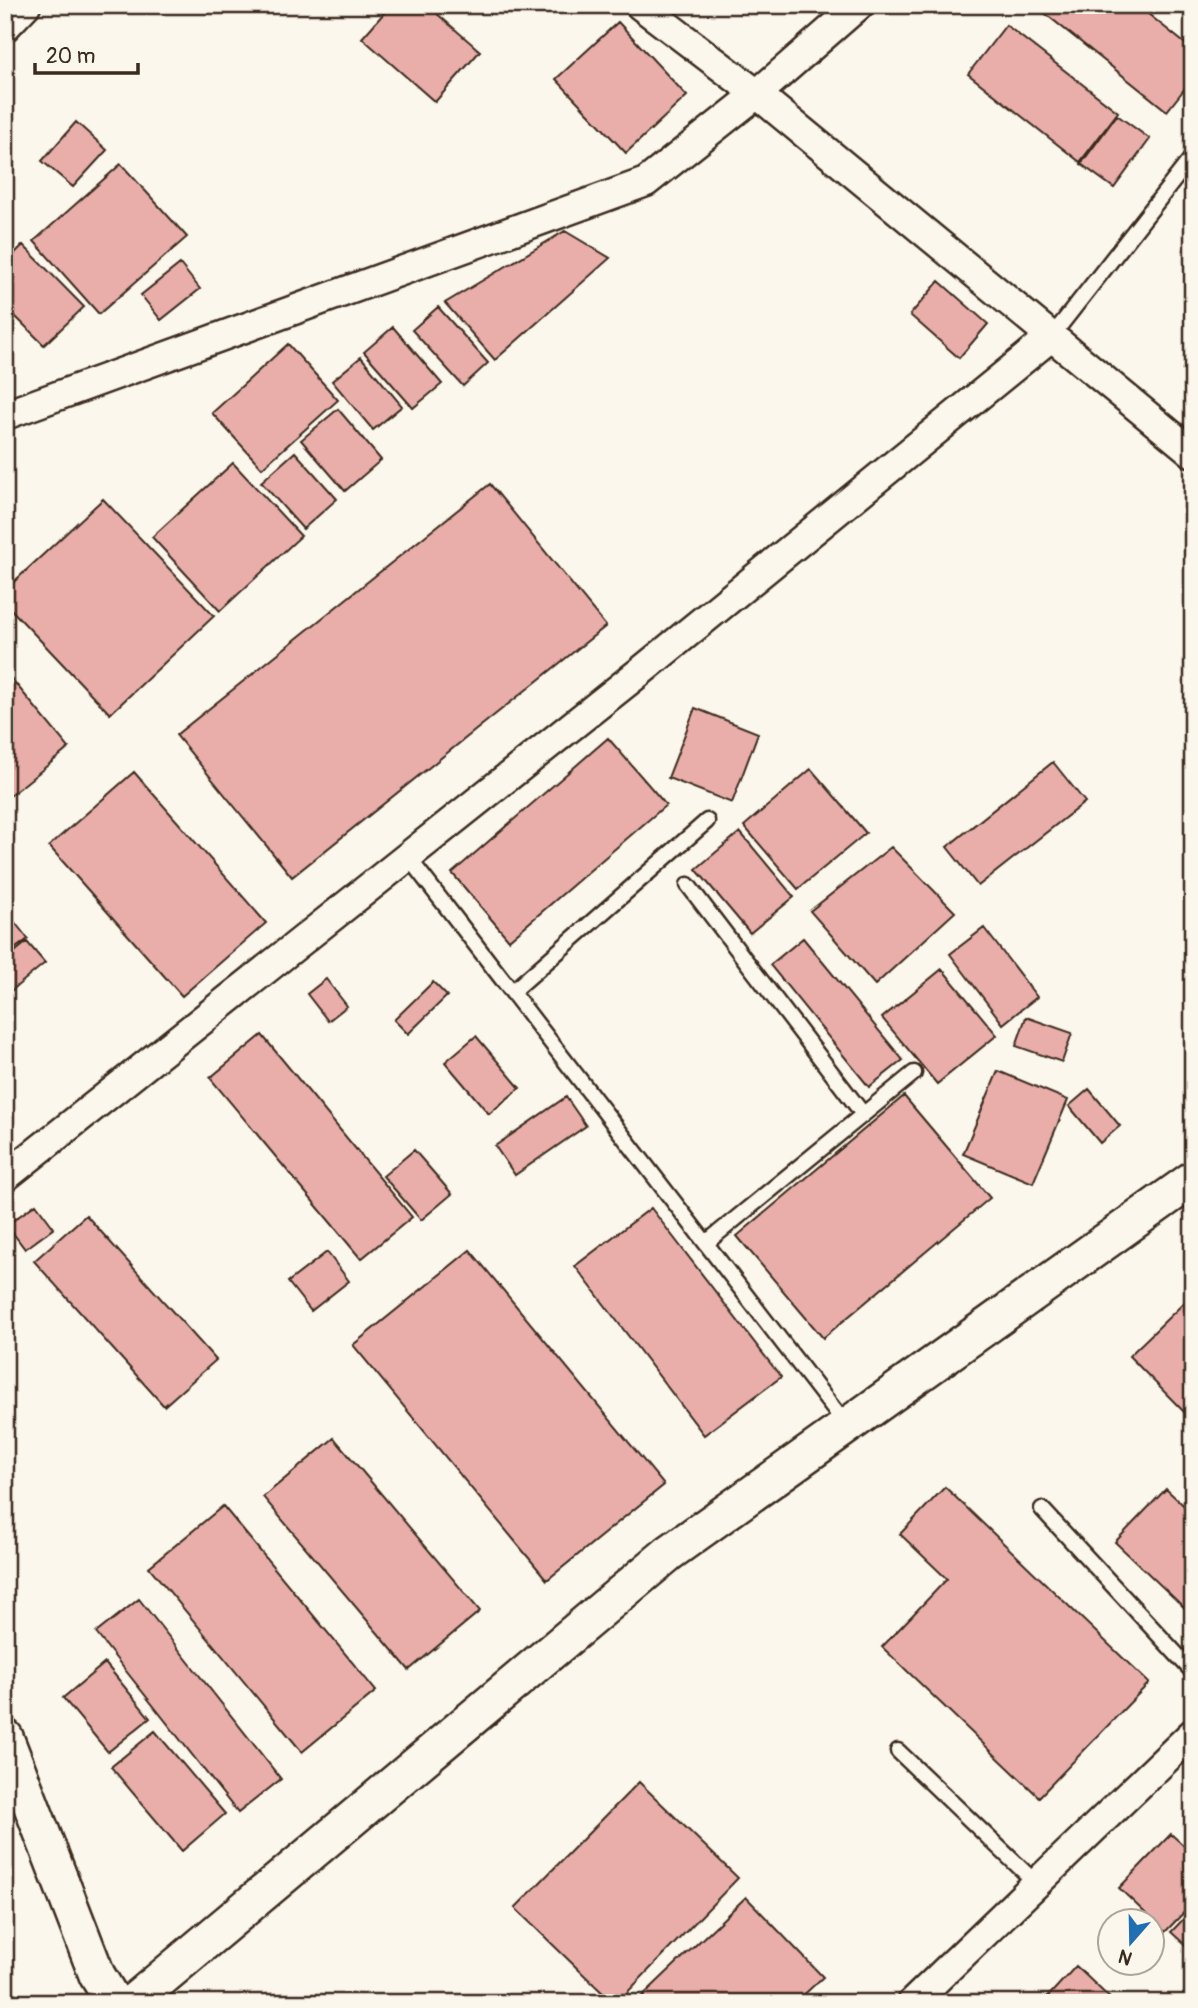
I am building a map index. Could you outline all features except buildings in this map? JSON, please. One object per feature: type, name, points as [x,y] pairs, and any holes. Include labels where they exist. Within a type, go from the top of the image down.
[{"type":"street","points":[[5,27],[26,5]]},
{"type":"street","points":[[640,5],[757,94],[1193,453]]},
{"type":"street","points":[[5,415],[646,182],[757,94],[859,5]]},
{"type":"street","points":[[5,1177],[641,671],[1052,336]]},
{"type":"street","points":[[132,2003],[669,1553],[1193,1179]]},
{"type":"street","points":[[912,2003],[1193,1733]]},
{"type":"street","points":[[5,1737],[97,1975],[114,2003]]},
{"type":"lane","points":[[1052,336],[1193,156]]},
{"type":"lane","points":[[512,992],[707,821]]},
{"type":"lane","points":[[408,857],[847,1427]]},
{"type":"lane","points":[[688,885],[863,1114]]},
{"type":"lane","points":[[706,1243],[914,1073]]},
{"type":"lane","points":[[1042,1509],[1193,1672]]},
{"type":"lane","points":[[898,1751],[1037,1884]]}]
